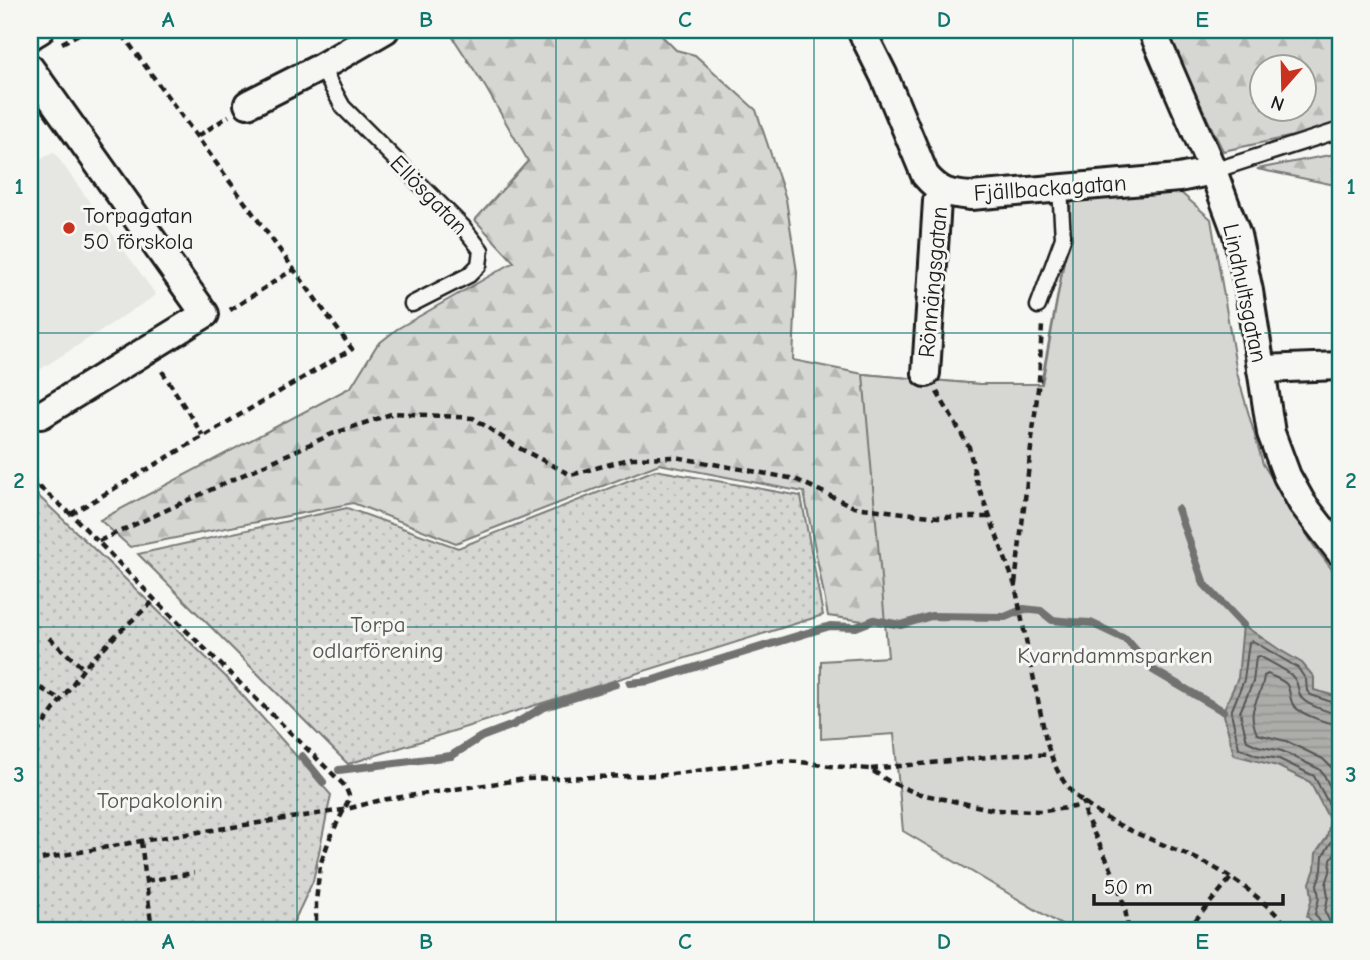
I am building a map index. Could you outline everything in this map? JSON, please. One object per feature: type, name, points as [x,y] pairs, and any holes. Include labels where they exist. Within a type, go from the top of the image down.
[{"type":"street","points":[[30,36],[40,30]]},
{"type":"street","points":[[248,104],[321,67],[384,30]]},
{"type":"street","name":"Fjällbackagatan","points":[[861,30],[884,76],[925,175],[942,191],[971,195],[1179,178],[1213,171]]},
{"type":"street","name":"Lindhultsgatan","points":[[1152,30],[1213,171],[1237,235],[1250,291],[1271,433],[1287,476],[1302,503],[1340,552]]},
{"type":"street","points":[[32,76],[205,314],[41,415]]},
{"type":"street","name":"Rönnängsgatan","points":[[926,373],[937,201],[942,191]]},
{"type":"street","points":[[1261,369],[1340,366]]},
{"type":"lane","name":"Ellösgatan","points":[[321,67],[343,107],[464,227],[481,250],[480,265],[469,275],[412,304]]},
{"type":"lane","points":[[1213,171],[1340,131]]},
{"type":"lane","points":[[1038,306],[1063,239],[1060,188]]},
{"type":"path","points":[[71,514],[352,349],[119,30]]},
{"type":"path","points":[[198,136],[248,104]]},
{"type":"path","points":[[205,314],[214,320],[294,269]]},
{"type":"path","points":[[1038,306],[1042,320],[1039,380],[1015,585],[1050,755],[1071,792],[1085,803],[1130,830],[1195,858],[1231,878],[1252,892],[1292,930]]},
{"type":"path","points":[[148,349],[203,436]]},
{"type":"path","points":[[926,373],[969,447],[976,480],[1015,585]]},
{"type":"path","points":[[99,541],[332,434],[394,413],[472,418],[517,447],[571,475],[632,458],[675,457],[795,479],[854,506],[938,517],[989,517]]},
{"type":"path","points":[[30,479],[99,541],[155,600],[345,786],[350,798],[331,835],[320,865],[316,902],[317,930]]},
{"type":"path","points":[[30,498],[38,486]]},
{"type":"path","points":[[30,743],[83,668],[155,600]]},
{"type":"path","points":[[49,638],[83,668]]},
{"type":"path","points":[[30,682],[61,700]]},
{"type":"path","points":[[30,861],[343,810],[381,800],[526,779],[664,775],[775,761],[870,769],[1018,754],[1050,755]]},
{"type":"path","points":[[870,769],[890,782],[916,793],[995,810],[1044,811],[1085,803]]},
{"type":"path","points":[[1085,803],[1085,815],[1119,889],[1127,915],[1128,930]]},
{"type":"path","points":[[138,930],[152,929],[141,841]]},
{"type":"path","points":[[146,881],[194,873]]},
{"type":"path","points":[[1187,930],[1231,878]]},
{"type":"path","points":[[30,894],[34,893],[40,909]]},
{"type":"path","points":[[94,923],[103,923],[104,930]]},
{"type":"shaded area","name":"Torpagatan 50 förskola","points":[[30,150],[38,161],[54,152],[156,295],[30,376]]},
{"type":"green space","points":[[448,30],[656,30],[676,50],[695,55],[756,110],[786,199],[797,272],[793,360],[863,374],[979,384],[1041,384],[1069,234],[1180,192],[1026,644],[828,616],[804,492],[659,464],[456,543],[353,503],[130,547],[100,520],[351,387],[377,345],[397,329],[514,262],[475,220],[528,161],[486,88]]},
{"type":"green space","points":[[1164,30],[1340,30],[1340,126],[1223,151]]},
{"type":"green space","points":[[1340,153],[1340,186],[1257,169]]},
{"type":"green space","name":"Kvarndammsparken","points":[[1180,192],[1211,219],[1237,373],[1263,464],[1314,546],[1340,580],[1340,930],[1070,930],[903,831],[894,734],[821,739],[821,661],[888,657],[863,374],[979,384],[1042,384],[1069,234],[1071,200]]},
{"type":"green space","name":"Torpa odlarförening","points":[[655,470],[801,496],[823,615],[348,764],[138,554],[347,508],[458,548]]},
{"type":"green space","name":"Torpakolonin","points":[[30,488],[227,678],[331,795],[313,881],[290,930],[30,930]]},
{"type":"water","points":[[1243,625],[1302,663],[1314,677],[1314,690],[1340,700],[1340,930],[1314,930],[1315,925],[1307,916],[1312,897],[1310,883],[1315,869],[1316,853],[1327,837],[1330,821],[1310,782],[1277,766],[1234,755],[1223,711],[1238,678]]},
{"type":"waterway","points":[[1178,509],[1204,584],[1243,625]]},
{"type":"waterway","points":[[630,683],[650,681],[830,626],[856,627],[874,620],[901,625],[931,616],[1005,617],[1024,609],[1041,611],[1052,620],[1091,623],[1127,640],[1153,670],[1223,711]]},
{"type":"waterway","points":[[339,770],[451,756],[481,737],[513,725],[542,708],[616,684]]},
{"type":"waterway","points":[[302,756],[323,782]]},
{"type":"place","name":"Torpagatan 50 förskola","points":[[69,228]]}]
